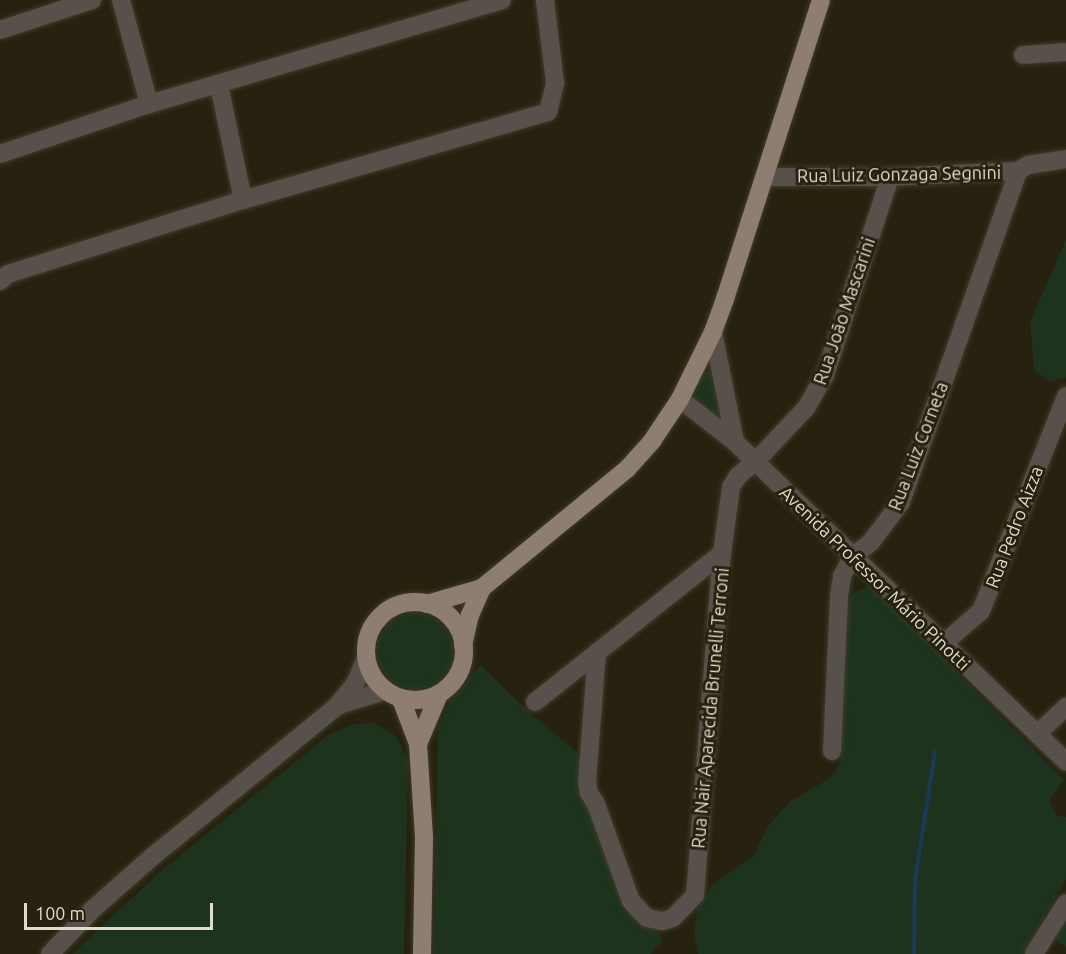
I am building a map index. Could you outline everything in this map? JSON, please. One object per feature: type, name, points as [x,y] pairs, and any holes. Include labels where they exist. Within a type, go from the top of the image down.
[{"type":"main road","points":[[482,588],[470,615],[463,645],[462,664],[454,681],[439,694],[421,700],[402,699],[384,691],[372,676],[366,658],[367,639],[376,621],[390,609],[408,603],[427,604],[482,588],[627,469],[652,441],[680,399],[713,332],[766,177],[820,1]]},
{"type":"main road","points":[[427,604],[445,612],[457,627],[463,645]]},
{"type":"main road","points":[[418,744],[439,694]]},
{"type":"main road","points":[[402,699],[418,744],[424,838],[422,954]]},
{"type":"street","points":[[0,30],[92,0]]},
{"type":"street","points":[[121,0],[149,104]]},
{"type":"street","points":[[0,154],[149,104],[502,0]]},
{"type":"street","points":[[0,280],[8,274],[243,200],[548,112],[555,83],[545,0]]},
{"type":"street","points":[[1023,55],[1066,52]]},
{"type":"street","points":[[219,85],[243,200]]},
{"type":"street","name":"Rua Luiz Gonzaga Segnini","points":[[766,177],[890,177],[1018,171],[1028,165],[1066,159]]},
{"type":"street","name":"Rua Luiz Corneta","points":[[832,751],[839,596],[842,576],[852,557],[871,542],[901,502],[1018,171]]},
{"type":"street","name":"Rua João Mascarini","points":[[756,461],[806,408],[825,375],[890,177]]},
{"type":"street","points":[[713,332],[735,442]]},
{"type":"street","name":"Rua Pedro Aizza","points":[[943,644],[981,611],[1066,396]]},
{"type":"street","name":"Avenida Professor Mário Pinotti","points":[[680,399],[756,461],[852,557],[1066,762]]},
{"type":"street","name":"Rua Nair Aparecida Brunelli Terroni","points":[[597,652],[587,782],[631,901],[647,918],[663,921],[673,918],[695,895],[722,553],[731,487],[738,476],[756,461]]},
{"type":"street","points":[[535,702],[722,553]]},
{"type":"street","points":[[50,954],[92,910],[153,857],[337,706],[355,684],[366,658]]},
{"type":"street","points":[[337,706],[384,691]]},
{"type":"street","points":[[1037,734],[1066,707]]},
{"type":"street","points":[[1034,954],[1066,903]]},
{"type":"green space","points":[[1066,240],[1066,378],[1049,382],[1034,369],[1030,322]]},
{"type":"green space","points":[[712,371],[723,411],[716,416],[692,396],[702,373]]},
{"type":"green space","points":[[864,587],[872,587],[1064,780],[1049,801],[1058,816],[1066,817],[1066,879],[1023,954],[698,954],[694,934],[697,911],[712,885],[754,856],[767,827],[792,800],[829,779],[837,769],[841,756],[842,617],[846,598]]},
{"type":"green space","points":[[415,613],[430,616],[442,624],[450,636],[453,651],[450,666],[442,678],[430,686],[415,689],[400,686],[388,678],[380,666],[377,651],[380,636],[388,624],[400,616]]},
{"type":"green space","points":[[480,665],[583,758],[587,804],[633,915],[645,926],[657,928],[662,940],[651,954],[434,954],[438,728],[450,701]]},
{"type":"green space","points":[[375,723],[397,737],[408,762],[404,954],[72,954],[162,870],[328,735],[354,724]]},
{"type":"green space","points":[[1066,912],[1066,947],[1049,937]]},
{"type":"waterway","points":[[914,954],[915,880],[935,752]]}]
